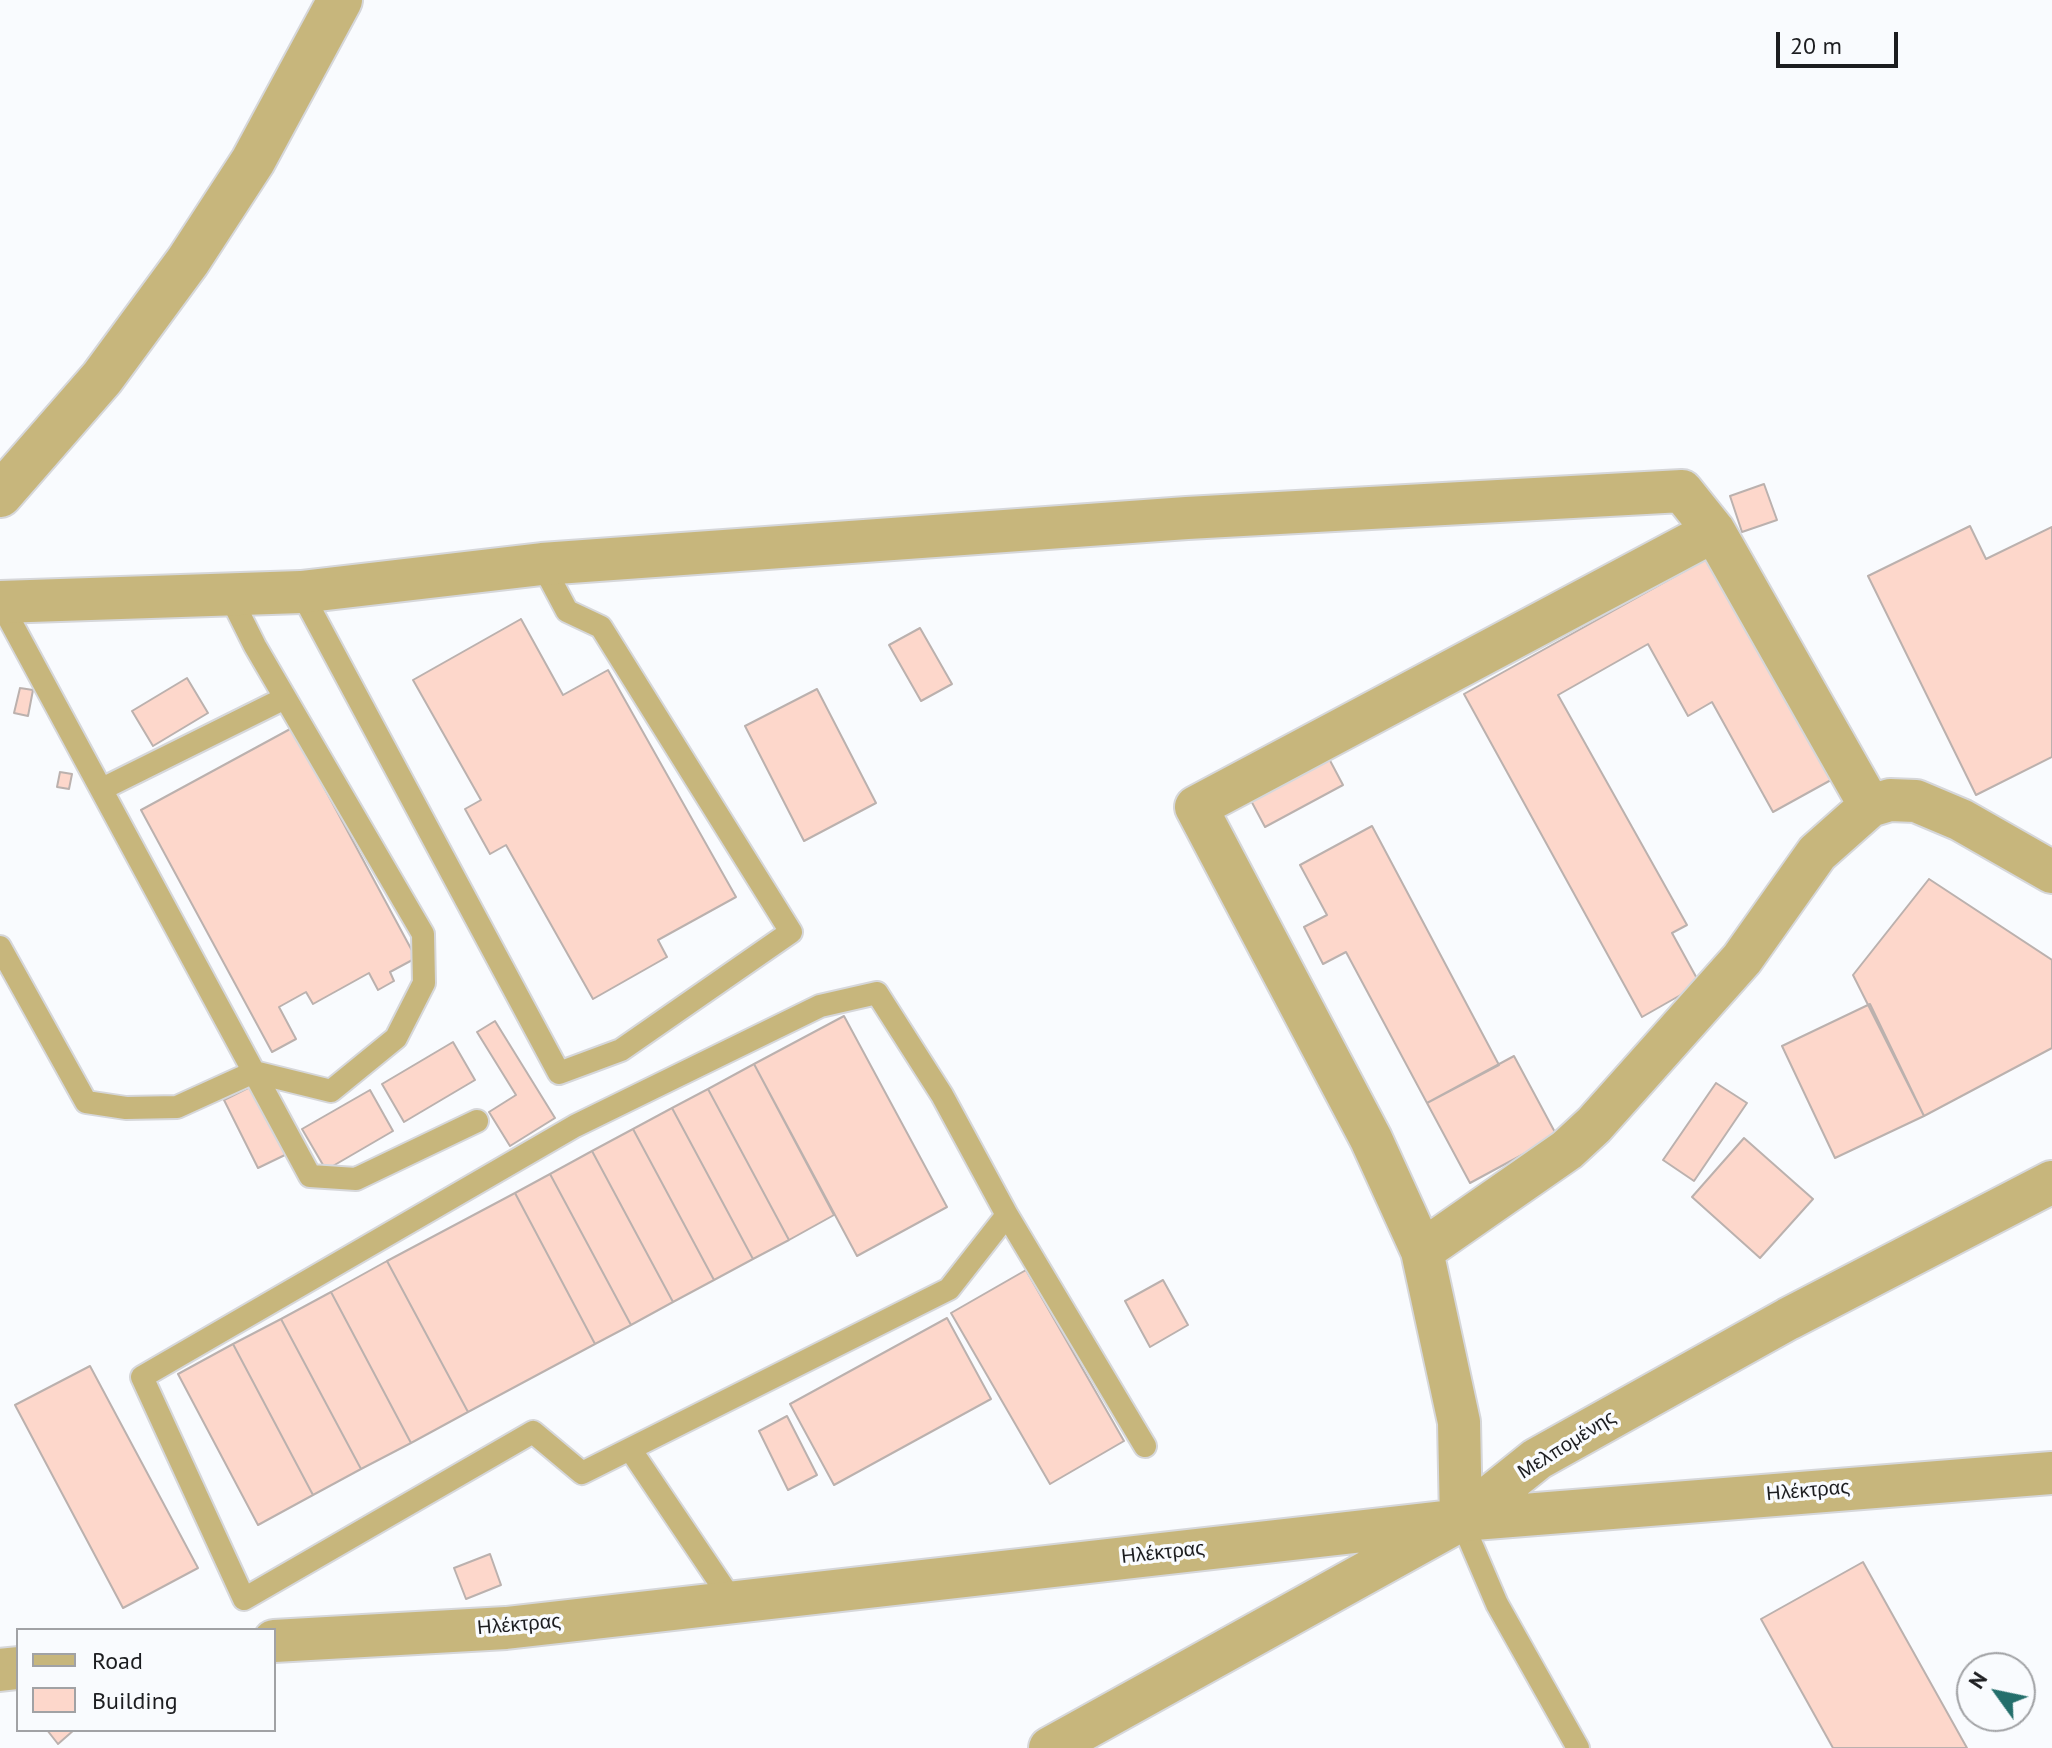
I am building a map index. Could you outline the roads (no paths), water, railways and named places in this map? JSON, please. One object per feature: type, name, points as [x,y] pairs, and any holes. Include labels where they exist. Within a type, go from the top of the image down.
[{"type":"street","points":[[0,495],[102,378],[210,228],[281,111],[340,0]]},
{"type":"street","points":[[0,602],[301,592],[542,564],[1171,519],[1682,491],[1714,531],[1870,806]]},
{"type":"street","points":[[1461,1520],[1459,1422],[1422,1251],[1382,1161],[1196,807],[1714,531]]},
{"type":"street","points":[[1422,1251],[1567,1150],[1594,1125],[1742,959],[1817,853],[1870,806],[1890,800],[1916,801],[1961,820],[2052,872]]},
{"type":"street","name":"Μελπομένης","points":[[1050,1748],[1461,1520],[1537,1459],[1788,1319],[2052,1182]]},
{"type":"street","name":"Ηλέκτρας","points":[[276,1641],[506,1628],[1461,1520],[2052,1473]]},
{"type":"lane","points":[[301,592],[559,1073],[621,1050],[791,932],[601,627],[567,611],[542,564]]},
{"type":"lane","points":[[0,947],[86,1102],[126,1108],[177,1107],[254,1072],[331,1091],[396,1038],[424,983],[423,934],[285,698],[229,594]]},
{"type":"lane","points":[[0,602],[310,1176],[356,1179],[477,1121]]},
{"type":"lane","points":[[102,789],[285,698]]},
{"type":"lane","points":[[1007,1215],[949,1289],[582,1473],[533,1432],[244,1599],[142,1377],[575,1126],[820,1006],[877,993],[942,1095],[1007,1215],[1145,1446]]},
{"type":"lane","points":[[630,1449],[733,1602]]},
{"type":"lane","points":[[1461,1520],[1497,1604],[1578,1748]]}]
